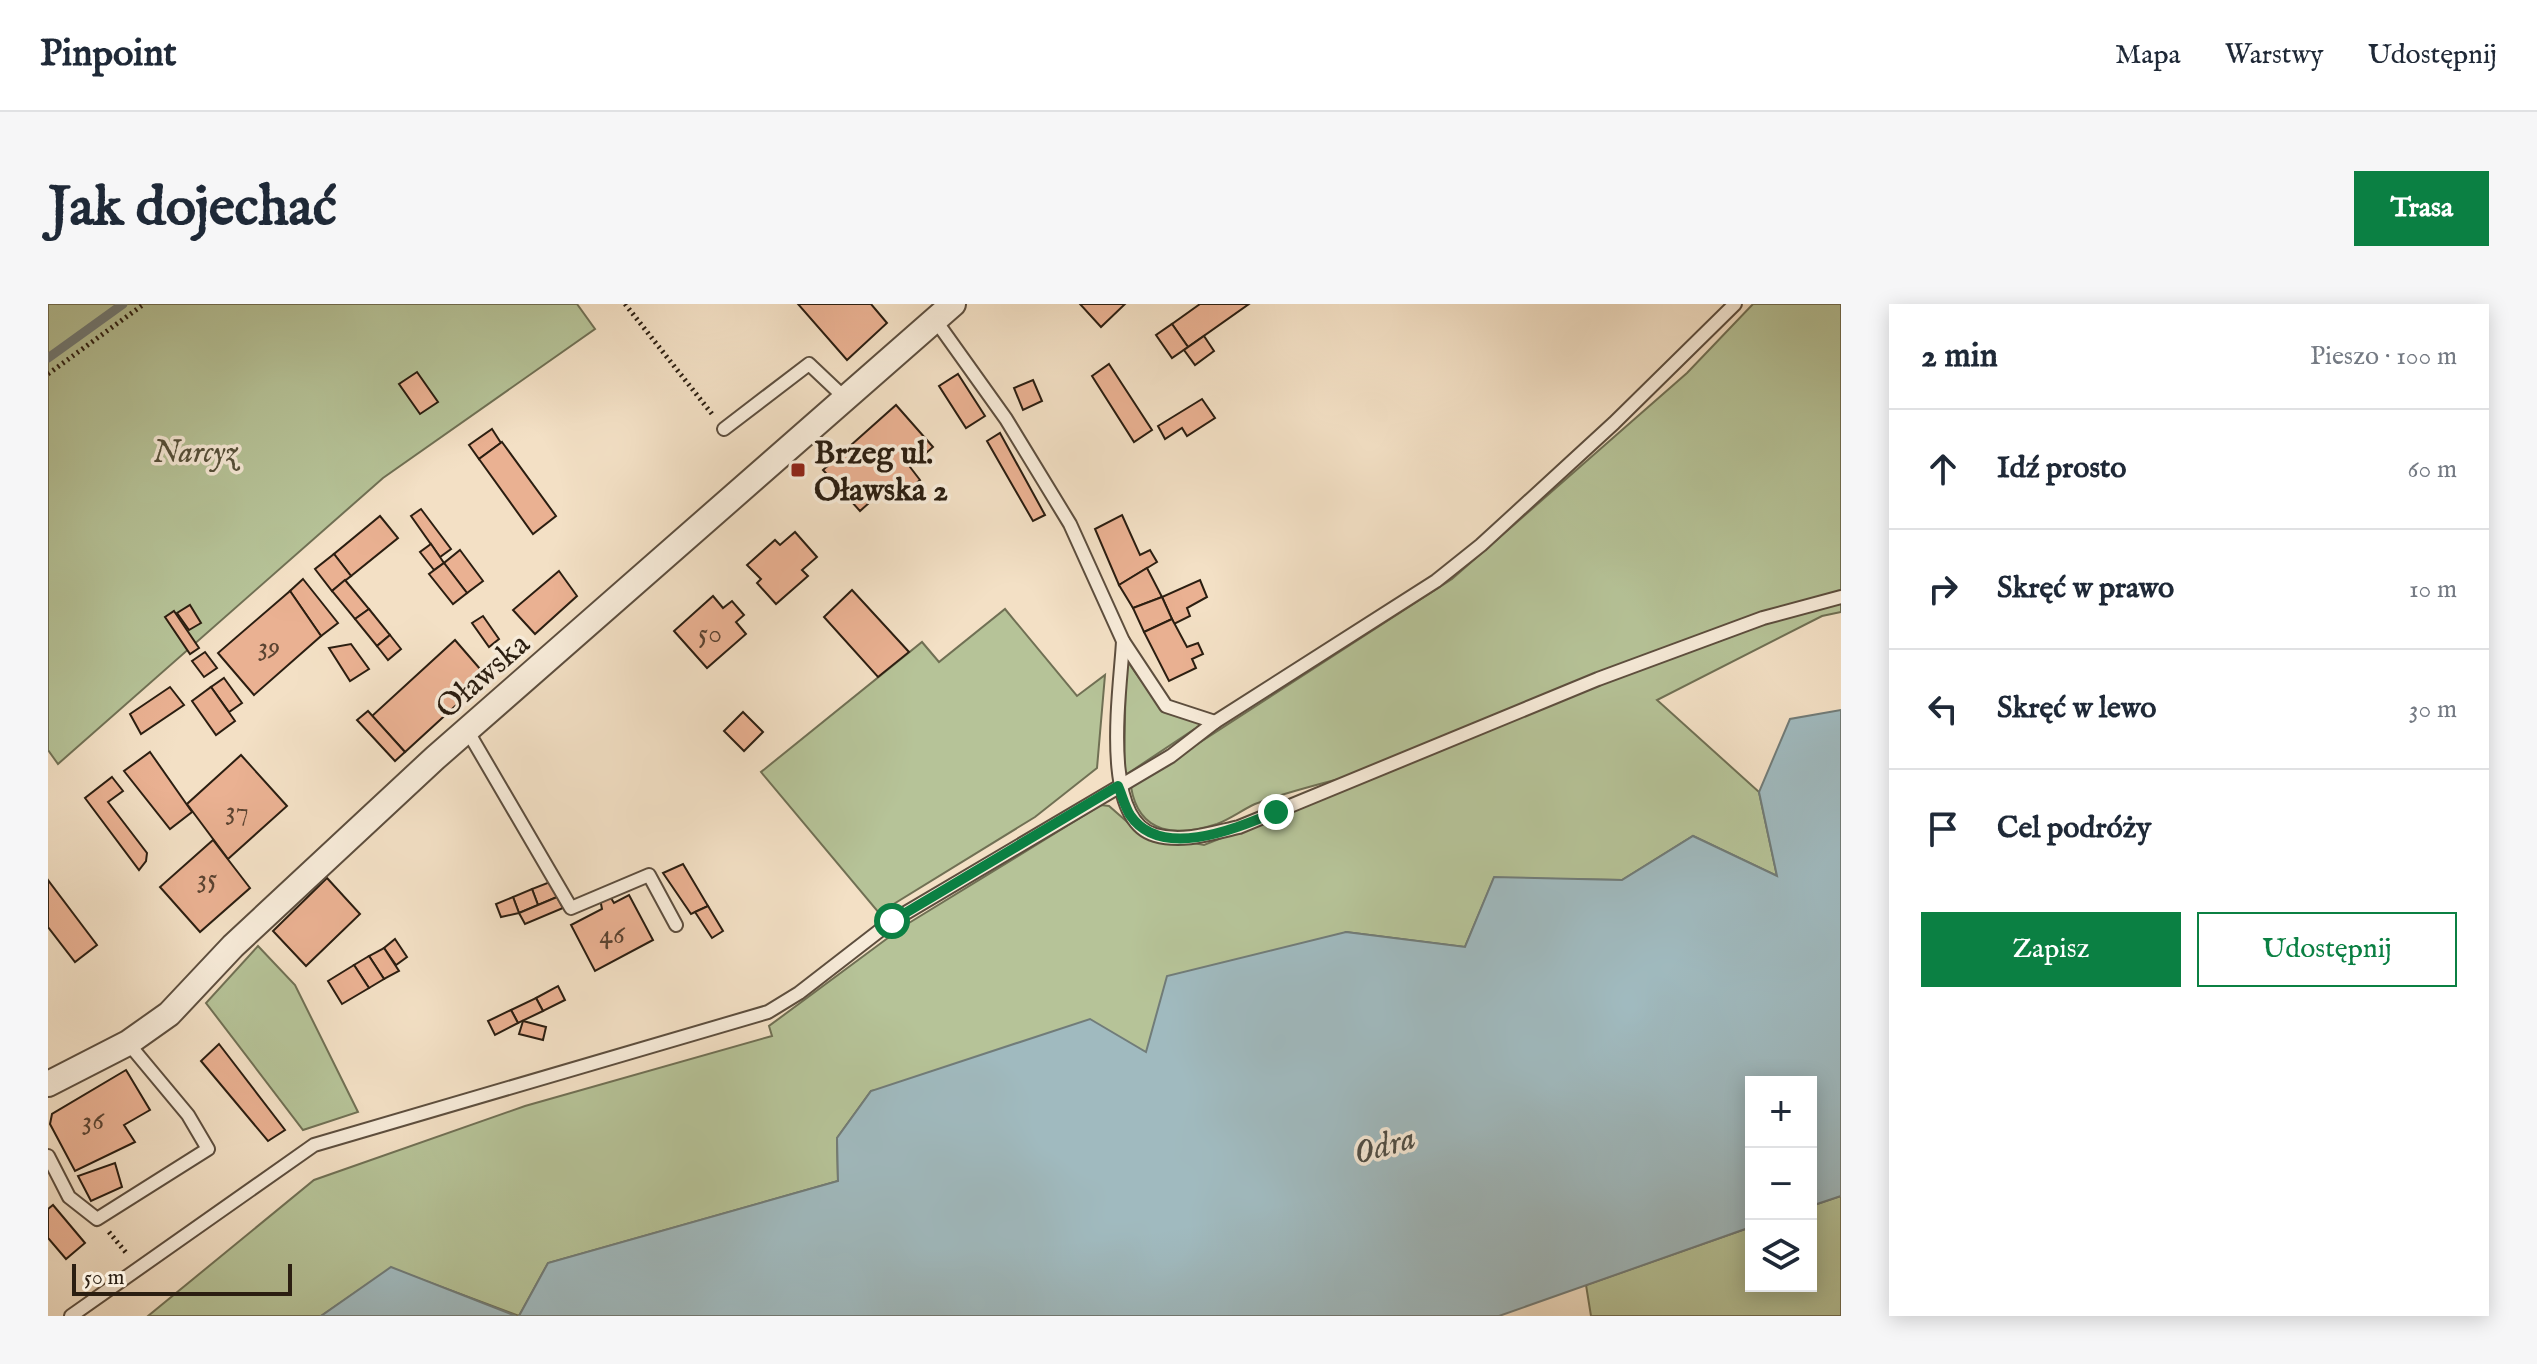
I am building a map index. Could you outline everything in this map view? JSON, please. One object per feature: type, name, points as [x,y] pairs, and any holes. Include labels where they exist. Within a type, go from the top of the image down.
[{"type":"street","name":"Oławska","points":[[48,1084],[128,1043],[169,1014],[233,946],[467,730],[944,312]]},
{"type":"lane","points":[[71,1316],[314,1145],[768,1012],[799,993],[892,921],[1171,756],[1215,722],[1436,581],[1481,545],[1735,304]]},
{"type":"lane","points":[[944,312],[1070,524],[1123,641],[1166,706],[1215,722]]},
{"type":"lane","points":[[724,429],[809,364],[846,399]]},
{"type":"lane","points":[[1123,641],[1118,786],[1131,817],[1153,835],[1189,838],[1239,827],[1598,679],[1763,618],[1841,597]]},
{"type":"lane","points":[[467,730],[571,908],[649,875],[676,925]]},
{"type":"lane","points":[[48,1156],[69,1197],[97,1219],[208,1149],[188,1115],[128,1043]]},
{"type":"path","points":[[48,374],[144,304]]},
{"type":"path","points":[[625,304],[724,429]]},
{"type":"path","points":[[97,1219],[127,1254],[134,1273]]},
{"type":"green space","name":"Narcyz","points":[[48,304],[577,304],[595,329],[383,478],[58,764],[48,750]]},
{"type":"green space","points":[[1753,304],[1841,304],[1841,612],[1822,616],[1657,700],[1759,792],[1777,876],[1693,836],[1622,880],[1494,878],[1465,947],[1346,932],[1146,1052],[871,1091],[837,1138],[838,1181],[548,1263],[519,1316],[391,1268],[321,1316],[148,1316],[314,1180],[525,1106],[772,1036],[769,1026],[904,926],[1101,805],[1109,806],[1140,833],[1204,845],[1404,766],[1353,775],[1286,794],[1255,804],[1217,824],[1188,830],[1174,831],[1151,823],[1135,803],[1131,787],[1452,579],[1687,373]]},
{"type":"green space","points":[[1005,609],[1077,696],[1105,675],[1097,768],[1035,817],[879,913],[761,772],[922,642],[939,662]]},
{"type":"green space","points":[[1126,659],[1157,700],[1176,714],[1202,724],[1124,776]]},
{"type":"green space","points":[[258,946],[295,985],[358,1112],[303,1130],[206,1003]]},
{"type":"green space","points":[[1841,1196],[1841,1316],[1591,1316],[1586,1285],[1745,1229],[1745,1292],[1817,1292],[1817,1204]]},
{"type":"water","name":"Odra","points":[[1841,710],[1841,1196],[1817,1204],[1817,1076],[1745,1076],[1745,1229],[1499,1316],[519,1316],[548,1263],[838,1181],[837,1138],[871,1091],[1090,1019],[1146,1052],[1167,976],[1346,932],[1465,947],[1494,877],[1622,880],[1693,836],[1777,876],[1759,792],[1790,719]]},
{"type":"water","points":[[391,1267],[516,1316],[321,1316]]},
{"type":"building","points":[[798,304],[871,304],[887,323],[847,360]]},
{"type":"building","points":[[1080,304],[1125,304],[1101,327]]},
{"type":"building","points":[[1200,304],[1249,304],[1188,347],[1172,324]]},
{"type":"building","points":[[1172,324],[1188,347],[1172,358],[1156,335]]},
{"type":"building","points":[[1204,336],[1214,351],[1195,365],[1184,350]]},
{"type":"building","points":[[1109,364],[1152,430],[1134,442],[1092,376]]},
{"type":"building","points":[[417,372],[438,402],[420,414],[399,384]]},
{"type":"building","points":[[958,374],[985,416],[966,428],[939,386]]},
{"type":"building","points":[[1033,380],[1042,401],[1023,410],[1014,388]]},
{"type":"building","points":[[1202,399],[1215,418],[1187,436],[1182,428],[1165,439],[1158,426]]},
{"type":"building","points":[[896,405],[933,447],[910,467],[920,480],[899,498],[888,486],[860,511],[823,470]]},
{"type":"building","points":[[492,429],[501,443],[479,459],[469,445]]},
{"type":"building","points":[[1000,433],[1045,515],[1033,521],[987,441]]},
{"type":"building","points":[[502,442],[556,516],[533,534],[479,459]]},
{"type":"building","points":[[421,509],[451,549],[440,557],[411,516]]},
{"type":"building","points":[[1122,515],[1140,555],[1150,550],[1157,562],[1119,585],[1095,529]]},
{"type":"building","points":[[380,516],[398,538],[351,576],[334,554]]},
{"type":"building","points":[[795,532],[817,557],[802,570],[808,576],[776,604],[757,583],[761,579],[747,565],[775,540],[780,545]]},
{"type":"building","points":[[431,544],[444,563],[434,570],[420,552]]},
{"type":"building","points":[[460,550],[483,581],[467,593],[444,563]]},
{"type":"building","points":[[334,554],[351,576],[332,591],[315,569]]},
{"type":"building","points":[[444,563],[467,593],[453,604],[429,574]]},
{"type":"building","points":[[1147,568],[1162,597],[1133,608],[1119,585]]},
{"type":"building","points":[[559,571],[577,596],[535,634],[513,610]]},
{"type":"building","points":[[303,579],[338,623],[321,636],[290,591]]},
{"type":"building","points":[[345,580],[369,609],[355,619],[332,591]]},
{"type":"building","points":[[1200,580],[1207,597],[1187,608],[1190,616],[1174,624],[1162,597]]},
{"type":"building","points":[[852,590],[909,652],[878,677],[824,617]]},
{"type":"building","points":[[290,591],[321,636],[254,695],[218,653]]},
{"type":"building","points":[[713,596],[723,608],[732,601],[744,615],[736,622],[746,634],[707,668],[674,631]]},
{"type":"building","points":[[1162,597],[1172,619],[1144,632],[1133,608]]},
{"type":"building","points":[[190,605],[201,623],[189,630],[177,613]]},
{"type":"building","points":[[369,609],[390,635],[377,646],[355,619]]},
{"type":"building","points":[[174,611],[199,648],[190,654],[165,617]]},
{"type":"building","points":[[483,616],[499,639],[489,647],[472,623]]},
{"type":"building","points":[[1172,619],[1187,647],[1198,643],[1203,654],[1192,659],[1196,668],[1169,681],[1144,632]]},
{"type":"building","points":[[390,635],[401,649],[388,660],[377,646]]},
{"type":"building","points":[[455,640],[487,677],[405,752],[372,716]]},
{"type":"building","points":[[351,644],[369,669],[350,681],[329,648]]},
{"type":"building","points":[[205,652],[217,668],[204,677],[192,661]]},
{"type":"building","points":[[224,678],[242,703],[229,712],[211,687]]},
{"type":"building","points":[[170,687],[184,705],[141,734],[130,714]]},
{"type":"building","points":[[211,687],[235,721],[216,735],[192,701]]},
{"type":"building","points":[[368,711],[405,752],[395,761],[357,720]]},
{"type":"building","points":[[743,712],[763,732],[744,751],[724,731]]},
{"type":"building","points":[[150,752],[192,812],[170,829],[124,771]]},
{"type":"building","points":[[241,755],[287,806],[228,859],[187,804]]},
{"type":"building","points":[[112,777],[123,791],[108,802],[147,853],[146,861],[139,870],[85,798]]},
{"type":"building","points":[[213,840],[250,888],[200,932],[160,887]]},
{"type":"building","points":[[683,864],[708,906],[691,914],[663,873]]},
{"type":"building","points":[[327,878],[360,914],[306,966],[273,931]]},
{"type":"building","points":[[48,880],[97,945],[75,962],[48,927]]},
{"type":"building","points":[[550,882],[557,897],[538,905],[532,889]]},
{"type":"building","points":[[532,889],[538,905],[519,913],[513,897]]},
{"type":"building","points":[[629,895],[653,940],[595,971],[571,925],[602,909],[600,899],[611,898],[614,903]]},
{"type":"building","points":[[513,897],[519,913],[501,917],[496,904]]},
{"type":"building","points":[[557,897],[563,908],[525,924],[519,913]]},
{"type":"building","points":[[708,906],[723,931],[712,938],[695,912]]},
{"type":"building","points":[[395,939],[407,957],[396,965],[384,948]]},
{"type":"building","points":[[384,948],[399,971],[384,979],[369,956]]},
{"type":"building","points":[[369,956],[384,979],[369,988],[354,965]]},
{"type":"building","points":[[354,965],[369,988],[342,1004],[328,981]]},
{"type":"building","points":[[558,986],[565,1000],[543,1011],[536,998]]},
{"type":"building","points":[[536,998],[543,1011],[518,1023],[511,1010]]},
{"type":"building","points":[[511,1010],[518,1023],[495,1035],[488,1021]]},
{"type":"building","points":[[523,1021],[546,1027],[543,1040],[519,1034]]},
{"type":"building","points":[[219,1044],[285,1130],[268,1141],[201,1061]]},
{"type":"building","points":[[126,1070],[150,1110],[124,1125],[135,1142],[75,1171],[50,1124],[52,1114]]},
{"type":"building","points":[[115,1163],[122,1187],[91,1201],[78,1176]]},
{"type":"building","points":[[53,1205],[85,1243],[66,1259],[48,1238],[48,1209]]},
{"type":"waterway","points":[[48,358],[123,304]]},
{"type":"place","name":"Brzeg ul. Oławska 2","points":[[798,470]]},
{"type":"route","points":[[892,921],[1118,786],[1131,817],[1153,835],[1189,838],[1239,827],[1276,812]]}]
